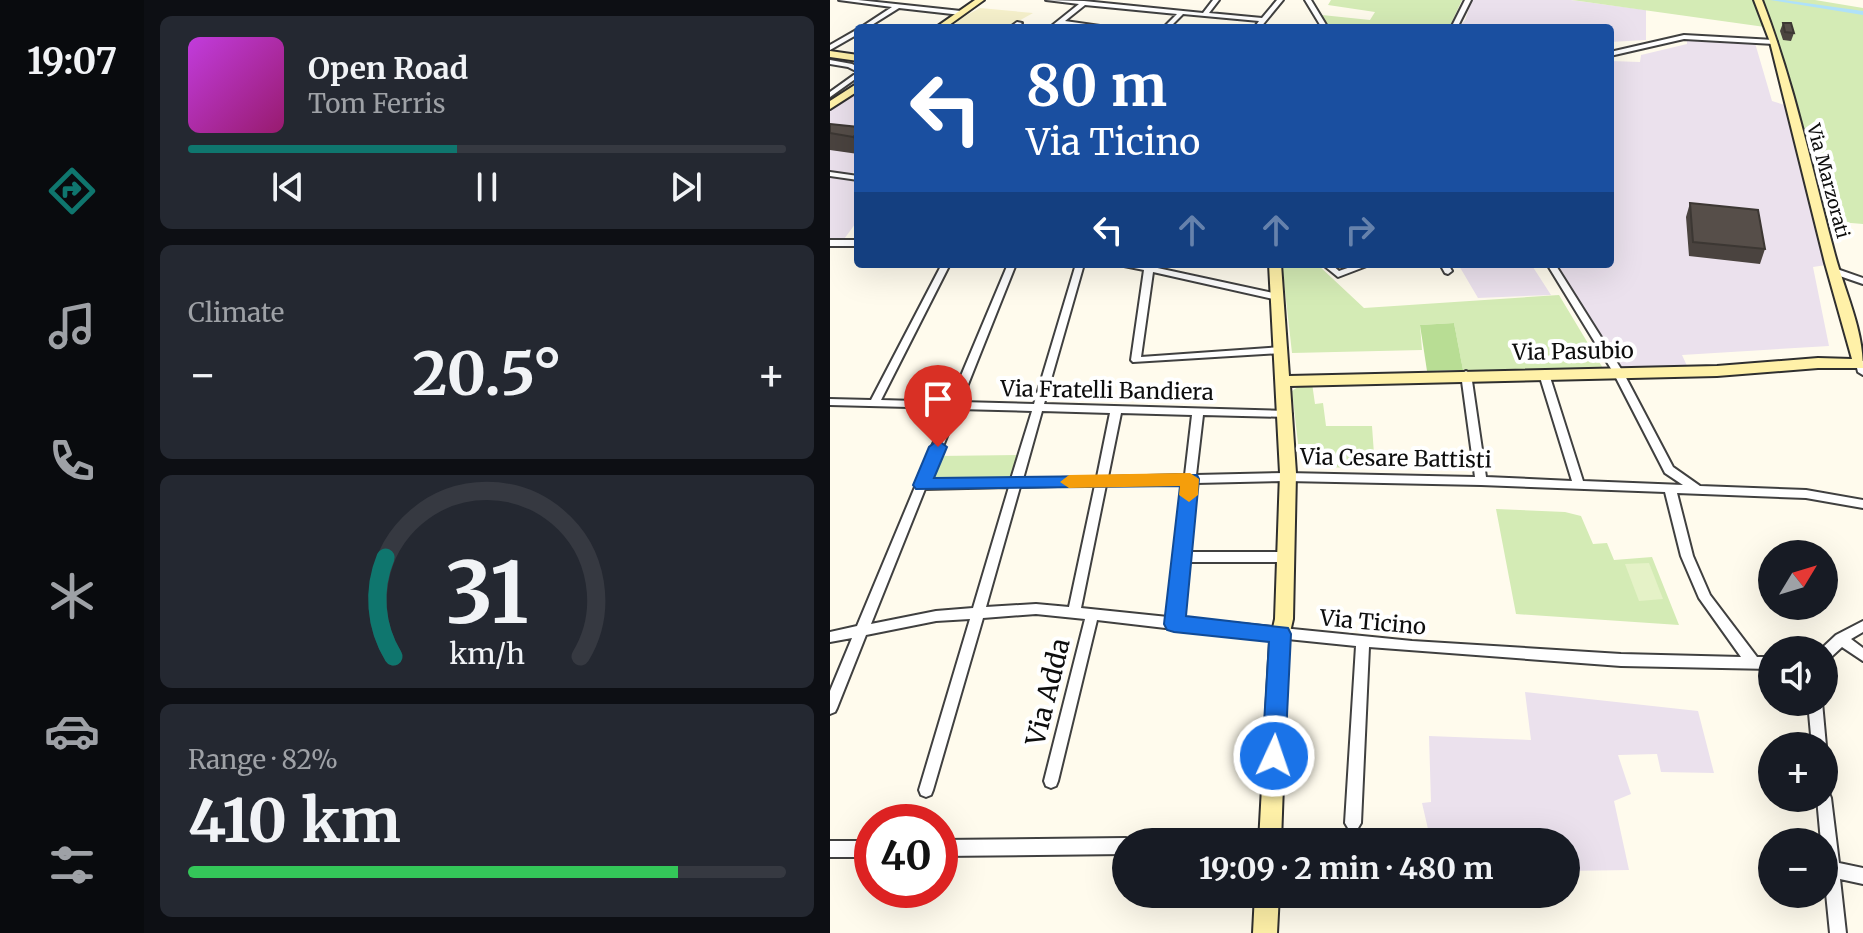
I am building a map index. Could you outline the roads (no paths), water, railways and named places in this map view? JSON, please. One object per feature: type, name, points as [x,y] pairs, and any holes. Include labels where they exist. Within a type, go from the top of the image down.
[{"type":"street","points":[[842,0],[960,14]]},
{"type":"street","points":[[870,24],[909,0]]},
{"type":"street","points":[[945,24],[980,0]]},
{"type":"street","points":[[1049,0],[1263,20]]},
{"type":"street","points":[[1091,24],[1121,0]]},
{"type":"street","points":[[1204,15],[1216,0]]},
{"type":"street","points":[[1260,24],[1280,0]]},
{"type":"street","points":[[1456,24],[1468,0]]},
{"type":"street","points":[[1300,1],[1310,3],[1323,24]]},
{"type":"street","name":"Via Marzorati","points":[[1759,1],[1773,40],[1862,368]]},
{"type":"street","points":[[1057,24],[1086,2]]},
{"type":"street","points":[[1170,24],[1181,13]]},
{"type":"street","points":[[952,24],[960,14]]},
{"type":"street","points":[[1059,22],[1074,24]]},
{"type":"street","points":[[830,51],[854,34]]},
{"type":"street","points":[[1614,51],[1684,37],[1773,40]]},
{"type":"street","points":[[830,51],[854,57]]},
{"type":"street","points":[[830,62],[854,68]]},
{"type":"street","points":[[830,95],[854,75]]},
{"type":"street","points":[[830,106],[854,89]]},
{"type":"street","points":[[830,174],[853,177]]},
{"type":"street","points":[[830,243],[854,243]]},
{"type":"street","points":[[874,403],[944,268]]},
{"type":"street","points":[[830,708],[1010,268]]},
{"type":"street","points":[[926,790],[1079,268]]},
{"type":"street","points":[[1145,268],[1278,297]]},
{"type":"street","name":"Via Cesare Battisti","points":[[1275,268],[1287,414],[1287,477],[1806,494],[1863,504]]},
{"type":"street","points":[[1331,268],[1338,274],[1356,268]]},
{"type":"street","points":[[1553,268],[1618,372],[1669,470],[1700,490]]},
{"type":"street","points":[[1149,269],[1136,360],[1282,350]]},
{"type":"street","points":[[1834,271],[1863,281]]},
{"type":"street","name":"Via Pasubio","points":[[1285,381],[1466,374],[1717,371],[1818,363],[1862,368]]},
{"type":"street","points":[[1466,374],[1481,481]]},
{"type":"street","points":[[1544,374],[1579,486]]},
{"type":"street","name":"Via Fratelli Bandiera","points":[[830,402],[1287,414]]},
{"type":"street","points":[[1074,613],[1116,410]]},
{"type":"street","points":[[1174,624],[1198,412]]},
{"type":"street","points":[[922,485],[1287,477],[1284,619],[1271,828]]},
{"type":"street","points":[[1670,489],[1687,556],[1705,598],[1752,661]]},
{"type":"street","points":[[1182,557],[1284,557]]},
{"type":"street","name":"Via Ticino","points":[[830,637],[862,629],[979,612],[1036,609],[1363,642],[1621,660],[1758,662]]},
{"type":"street","name":"Via Adda","points":[[1051,781],[1092,615]]},
{"type":"street","points":[[1838,642],[1863,626]]},
{"type":"street","points":[[1841,639],[1863,655]]},
{"type":"street","points":[[1353,823],[1363,642]]},
{"type":"street","points":[[958,848],[1112,846]]},
{"type":"street","points":[[830,849],[854,849]]},
{"type":"street","points":[[1838,871],[1863,876]]},
{"type":"street","points":[[1265,933],[1266,908]]},
{"type":"street","points":[[1835,908],[1838,933]]},
{"type":"waterway","points":[[1773,0],[1863,13]]}]
